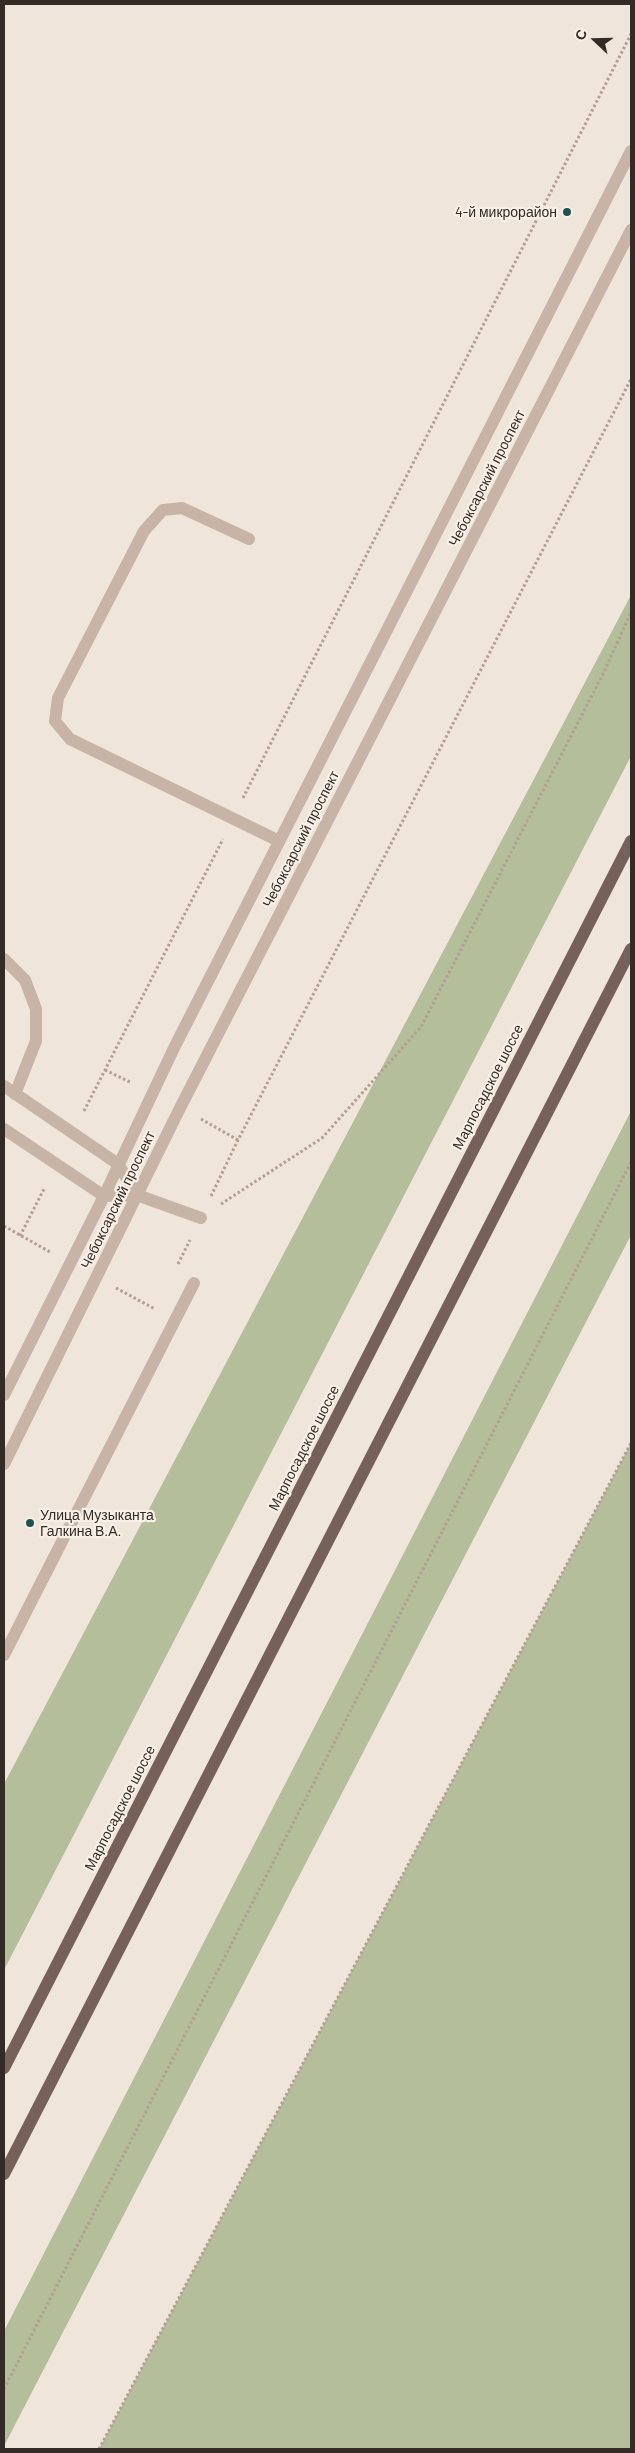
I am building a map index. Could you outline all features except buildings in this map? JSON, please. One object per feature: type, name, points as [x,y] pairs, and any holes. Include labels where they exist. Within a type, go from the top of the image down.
[{"type":"main road","name":"Марпосадское шоссе","points":[[4,2068],[631,841]]},
{"type":"main road","points":[[4,2174],[631,949]]},
{"type":"street","name":"Чебоксарский проспект","points":[[4,1395],[279,841],[631,151]]},
{"type":"street","name":"Чебоксарский проспект","points":[[4,1464],[180,1108],[631,230]]},
{"type":"street","points":[[249,540],[182,508],[163,510],[144,531],[58,698],[55,721],[70,739],[279,841]]},
{"type":"street","points":[[4,959],[25,980],[36,1009],[36,1041],[15,1094]]},
{"type":"street","points":[[4,1086],[118,1164],[138,1195]]},
{"type":"street","points":[[4,1129],[104,1196],[138,1195],[201,1218]]},
{"type":"street","points":[[4,1655],[194,1283]]},
{"type":"path","points":[[241,802],[631,34]]},
{"type":"path","points":[[627,42],[631,44]]},
{"type":"path","points":[[218,1183],[238,1140],[631,379]]},
{"type":"path","points":[[201,1218],[322,1138],[421,1027],[603,674],[631,612]]},
{"type":"path","points":[[84,1111],[224,835]]},
{"type":"path","points":[[105,1070],[130,1082]]},
{"type":"path","points":[[194,1116],[238,1140]]},
{"type":"path","points":[[4,2389],[631,1162]]},
{"type":"path","points":[[20,1236],[45,1187]]},
{"type":"path","points":[[4,1226],[50,1253]]},
{"type":"path","points":[[114,1287],[156,1309]]},
{"type":"path","points":[[99,2449],[631,1443]]},
{"type":"green space","points":[[631,595],[631,756],[4,1970],[4,1784]]},
{"type":"green space","points":[[631,1111],[631,1235],[4,2446],[4,2331]]},
{"type":"green space","points":[[631,1443],[631,2449],[99,2449]]},
{"type":"place","name":"4-й микрорайон","points":[[567,212]]},
{"type":"place","name":"Улица Музыканта Галкина В.А.","points":[[30,1523]]}]
